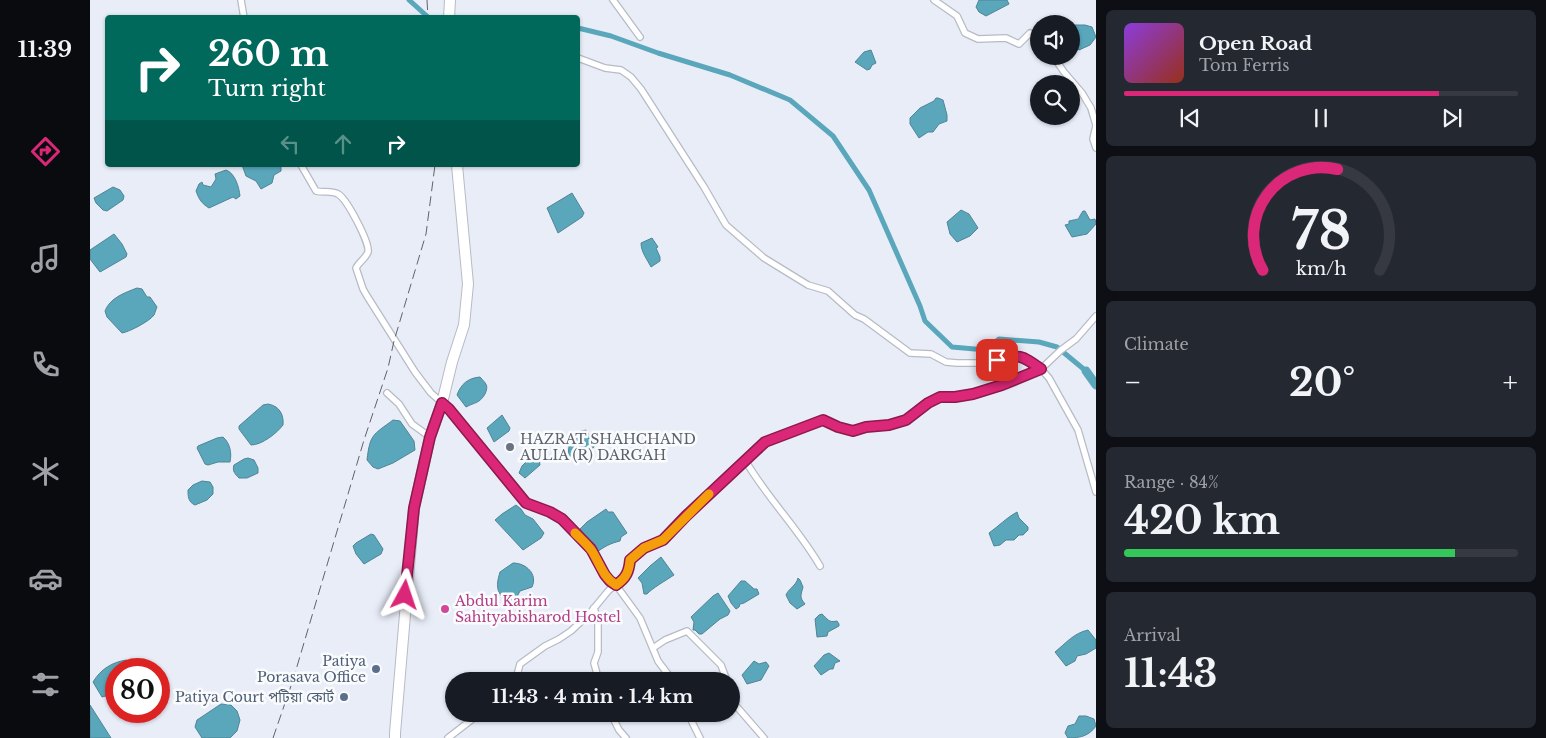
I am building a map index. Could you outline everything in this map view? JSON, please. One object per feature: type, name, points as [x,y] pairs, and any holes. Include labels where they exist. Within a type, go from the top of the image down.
[{"type":"highway","points":[[449,15],[450,0]]},
{"type":"highway","points":[[395,738],[403,622],[414,508],[430,437],[442,403],[452,362],[464,325],[468,284],[457,167]]},
{"type":"street","points":[[240,0],[243,15]]},
{"type":"street","points":[[613,0],[640,37]]},
{"type":"street","points":[[934,0],[957,16],[966,33],[978,39],[1006,38],[1019,44],[1030,33]]},
{"type":"street","points":[[580,59],[605,68],[621,70],[631,77],[641,89],[704,187],[726,225],[764,258],[808,285],[828,291],[855,315],[864,319],[910,353],[931,354],[946,362],[966,363],[982,363],[1015,356],[1027,359],[1041,369],[1049,378],[1078,430],[1096,492]]},
{"type":"street","points":[[1059,65],[1082,93],[1091,108],[1096,125],[1093,139],[1096,148]]},
{"type":"street","points":[[302,167],[316,191],[336,193],[342,197],[358,223],[368,248],[367,254],[356,268],[363,289],[415,372],[431,393],[449,409],[526,503],[550,512],[562,519],[591,549],[605,575],[616,585],[640,618],[658,661],[666,672]]},
{"type":"street","points":[[518,672],[520,664],[545,646],[571,631],[609,590],[627,575],[630,570],[630,560],[644,548],[663,540],[765,442],[823,420],[853,431],[866,427],[889,425],[906,420],[928,403],[940,397],[973,394],[1002,385],[1041,369],[1076,339],[1096,316]]},
{"type":"street","points":[[387,394],[399,404],[412,424],[430,437]]},
{"type":"street","points":[[745,460],[776,506],[784,514],[795,531],[802,537],[820,566]]},
{"type":"street","points":[[594,608],[598,621],[598,652],[594,663],[596,672]]},
{"type":"street","points":[[652,648],[665,640],[687,631],[711,654],[723,672]]},
{"type":"street","points":[[740,710],[764,738]]},
{"type":"street","points":[[448,738],[469,722]]},
{"type":"street","points":[[616,722],[626,738]]},
{"type":"street","points":[[692,722],[700,738]]},
{"type":"water","points":[[979,0],[1007,0],[1009,4],[986,16],[979,12],[976,7]]},
{"type":"water","points":[[1080,25],[1092,27],[1096,37],[1090,45],[1080,50]]},
{"type":"water","points":[[871,50],[876,63],[867,70],[855,62],[864,52]]},
{"type":"water","points":[[936,98],[943,100],[947,121],[939,124],[933,132],[928,132],[919,138],[910,124],[910,118],[920,108]]},
{"type":"water","points":[[243,167],[281,167],[281,171],[274,175],[272,183],[261,189],[256,181],[246,176]]},
{"type":"water","points":[[226,170],[234,177],[240,196],[236,199],[233,197],[209,208],[199,199],[196,191],[199,184],[202,182],[203,185],[211,187],[216,179],[215,174]]},
{"type":"water","points":[[113,187],[120,190],[124,196],[123,200],[107,211],[103,210],[94,198]]},
{"type":"water","points":[[572,193],[584,213],[582,217],[558,233],[547,208]]},
{"type":"water","points":[[961,210],[969,214],[978,228],[970,236],[957,242],[950,234],[947,222]]},
{"type":"water","points":[[1083,211],[1085,211],[1090,220],[1095,219],[1096,224],[1087,234],[1072,237],[1065,225],[1069,224],[1069,221],[1078,219]]},
{"type":"water","points":[[114,234],[122,244],[127,254],[126,257],[100,272],[90,259],[90,250]]},
{"type":"water","points":[[652,238],[658,247],[656,248],[660,261],[651,267],[643,252],[641,243]]},
{"type":"water","points":[[137,288],[142,289],[157,307],[154,315],[148,320],[122,333],[107,317],[105,311],[114,299]]},
{"type":"water","points":[[480,377],[486,385],[485,394],[479,401],[466,407],[457,395],[463,385],[469,380]]},
{"type":"water","points":[[268,404],[280,411],[283,417],[283,425],[269,438],[251,445],[239,429],[239,426],[263,405]]},
{"type":"water","points":[[502,415],[510,428],[509,431],[494,442],[487,428]]},
{"type":"water","points":[[393,420],[400,421],[414,441],[415,450],[393,463],[378,469],[373,467],[367,460],[371,440],[377,432]]},
{"type":"water","points":[[586,430],[593,441],[594,447],[588,452],[585,450],[572,457],[568,454],[569,447],[565,441],[574,433]]},
{"type":"water","points":[[223,437],[230,448],[230,462],[205,464],[197,448],[198,446]]},
{"type":"water","points":[[533,455],[539,459],[540,465],[525,478],[519,473],[522,466]]},
{"type":"water","points":[[248,458],[254,460],[258,473],[247,478],[239,478],[235,474],[233,467]]},
{"type":"water","points":[[202,481],[210,482],[213,487],[213,494],[207,500],[195,505],[188,497],[188,490],[193,485]]},
{"type":"water","points":[[516,505],[525,515],[533,519],[544,533],[541,538],[523,550],[495,520]]},
{"type":"water","points":[[606,509],[608,512],[613,512],[627,533],[621,537],[620,541],[596,553],[578,531],[587,522]]},
{"type":"water","points":[[1017,512],[1019,518],[1028,527],[1028,530],[1014,540],[1006,540],[1000,545],[994,546],[989,533]]},
{"type":"water","points":[[371,534],[374,535],[383,549],[381,554],[364,564],[356,554],[353,546]]},
{"type":"water","points":[[661,557],[674,575],[647,594],[644,594],[642,583],[638,578]]},
{"type":"water","points":[[513,563],[518,563],[530,570],[533,582],[532,587],[520,591],[513,601],[506,602],[500,595],[498,581],[500,572]]},
{"type":"water","points":[[798,578],[803,587],[801,598],[805,604],[797,609],[790,603],[786,595]]},
{"type":"water","points":[[741,581],[745,581],[754,589],[757,589],[759,594],[740,604],[736,609],[728,596]]},
{"type":"water","points":[[718,593],[730,611],[728,615],[702,634],[699,634],[693,630],[694,622],[691,617]]},
{"type":"water","points":[[822,614],[830,621],[837,621],[839,626],[828,632],[827,636],[817,637],[815,619]]},
{"type":"water","points":[[1088,630],[1096,640],[1096,648],[1086,654],[1077,656],[1075,661],[1066,666],[1055,652],[1074,636]]},
{"type":"water","points":[[829,653],[840,661],[835,663],[833,669],[821,675],[814,666],[824,655]]},
{"type":"water","points":[[754,661],[759,664],[766,662],[769,666],[761,680],[747,684],[742,675]]},
{"type":"water","points":[[105,669],[105,696],[102,697],[93,682]]},
{"type":"water","points":[[221,704],[231,705],[237,711],[240,720],[237,731],[230,738],[202,738],[195,727],[197,720]]},
{"type":"water","points":[[90,705],[111,738],[90,738]]},
{"type":"water","points":[[1079,716],[1094,719],[1096,726],[1084,736],[1068,738],[1065,733],[1068,726],[1075,724]]},
{"type":"waterway","points":[[409,0],[426,15]]},
{"type":"waterway","points":[[580,28],[611,36],[658,53],[730,75],[790,100],[833,136],[869,190],[925,321],[952,347],[986,350],[999,339],[1039,342],[1057,347],[1086,371]]},
{"type":"waterway","points":[[1086,371],[1096,385]]},
{"type":"railway","points":[[427,0],[428,15]]},
{"type":"railway","points":[[273,738],[293,680],[364,440],[388,368],[394,341],[426,234],[435,167]]},
{"type":"slow traffic","points":[[575,533],[591,549],[605,575],[616,585],[630,570],[630,560],[644,548],[663,540],[709,494]]},
{"type":"place","name":"HAZRAT SHAHCHAND AULIA (R) DARGAH","points":[[510,447]]},
{"type":"place","name":"Abdul Karim Sahityabisharod Hostel","points":[[445,609]]},
{"type":"place","name":"Patiya Porasava Office","points":[[376,669]]},
{"type":"place","name":"Patiya Court পটিয়া কোর্ট","points":[[344,697]]},
{"type":"route","points":[[405,595],[414,508],[430,437],[442,403],[449,409],[526,503],[550,512],[562,519],[591,549],[605,575],[616,585],[630,570],[630,560],[644,548],[663,540],[765,442],[823,420],[853,431],[866,427],[889,425],[906,420],[928,403],[940,397],[973,394],[1002,385],[1041,369],[1027,359],[1015,356],[997,360]]}]
